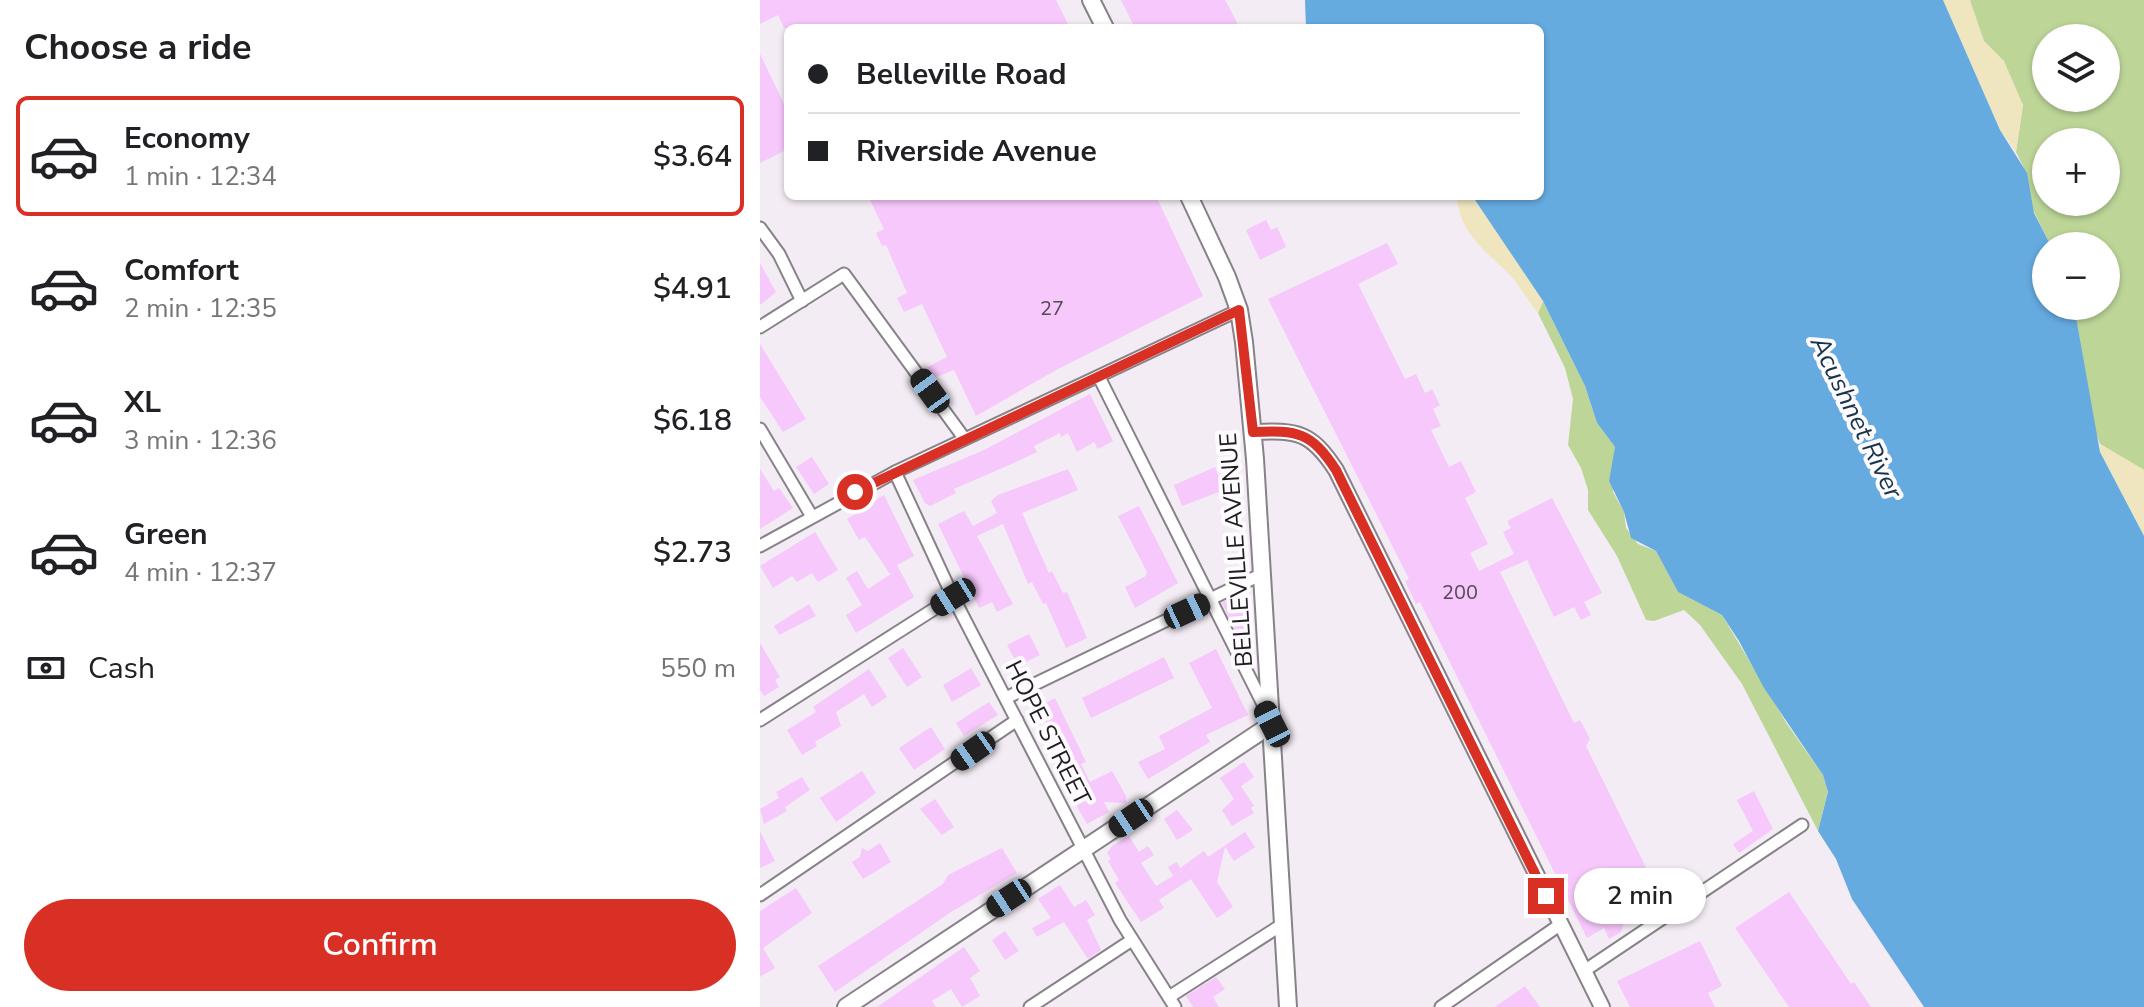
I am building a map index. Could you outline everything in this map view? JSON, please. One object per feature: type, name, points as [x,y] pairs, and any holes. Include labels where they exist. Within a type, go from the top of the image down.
[{"type":"main road","points":[[1091,0],[1103,24]]},
{"type":"main road","name":"BELLEVILLE AVENUE","points":[[1191,200],[1239,310],[1253,432],[1288,1007]]},
{"type":"main road","points":[[846,1007],[1272,724]]},
{"type":"street","points":[[760,228],[779,254],[802,301]]},
{"type":"street","points":[[760,327],[844,274],[964,438]]},
{"type":"street","points":[[760,546],[811,515],[964,438],[1239,310]]},
{"type":"street","points":[[1099,377],[1272,724]]},
{"type":"street","points":[[760,429],[811,515]]},
{"type":"street","points":[[1253,432],[1303,434],[1320,446],[1336,470],[1602,1007]]},
{"type":"street","name":"HOPE STREET","points":[[895,472],[953,597],[1084,849],[1132,940],[1172,1004]]},
{"type":"street","points":[[1006,698],[1260,575]]},
{"type":"street","points":[[760,720],[953,597]]},
{"type":"street","points":[[760,895],[1017,720]]},
{"type":"street","points":[[1584,971],[1802,825]]},
{"type":"street","points":[[1172,1004],[1283,924]]},
{"type":"street","points":[[1441,1007],[1561,924]]},
{"type":"street","points":[[1030,1007],[1132,940]]},
{"type":"green space","points":[[1970,0],[2144,0],[2144,470],[2100,444],[2094,428],[2076,320],[2120,320],[2120,232],[2044,232],[2036,216],[2120,216],[2120,128],[2032,128],[2032,208],[2023,166],[2016,152],[2023,104],[1979,39]]},
{"type":"green space","points":[[1543,301],[1585,386],[1597,423],[1615,447],[1613,492],[1624,512],[1626,528],[1638,544],[1656,551],[1678,592],[1722,615],[1787,724],[1823,775],[1828,792],[1818,831],[1742,684],[1700,625],[1684,610],[1654,621],[1646,620],[1617,556],[1588,510],[1588,490],[1581,468],[1568,445],[1573,399],[1565,368],[1538,313]]},
{"type":"sand","points":[[1943,0],[1970,0],[1984,41],[2004,61],[2023,105],[2016,152],[2000,130]]},
{"type":"sand","points":[[1458,200],[1477,200],[1543,301],[1538,313],[1512,277],[1468,230]]},
{"type":"sand","points":[[2100,444],[2144,470],[2144,536],[2100,452]]},
{"type":"water","name":"Acushnet River","points":[[1305,0],[1943,0],[2000,130],[2027,173],[2032,216],[2036,216],[2044,232],[2032,232],[2032,320],[2076,320],[2100,452],[2144,536],[2144,1007],[1924,1007],[1852,899],[1836,859],[1818,831],[1828,792],[1823,775],[1764,688],[1722,615],[1678,592],[1656,551],[1631,538],[1624,512],[1609,481],[1615,447],[1597,423],[1585,386],[1543,301],[1475,200],[1544,200],[1544,24],[1306,24]]},
{"type":"building","points":[[760,0],[1056,0],[1068,24],[784,24],[784,28],[778,15],[760,24]]},
{"type":"building","points":[[1121,0],[1225,0],[1238,24],[1133,24]]},
{"type":"building","points":[[760,54],[784,104],[784,151],[760,163]]},
{"type":"building","points":[[870,200],[1158,200],[1203,296],[1058,369],[976,416],[954,370],[931,379],[926,368],[947,357],[922,304],[904,312],[897,298],[907,293],[886,245],[882,246],[876,233],[884,229]]},
{"type":"building","points":[[1266,220],[1271,230],[1277,227],[1286,247],[1260,260],[1246,230]]},
{"type":"building","points":[[1387,243],[1398,264],[1358,284],[1405,379],[1416,374],[1425,393],[1432,389],[1440,405],[1433,409],[1441,426],[1431,430],[1449,467],[1461,461],[1476,492],[1465,498],[1488,544],[1470,553],[1479,571],[1514,554],[1503,532],[1511,528],[1507,521],[1552,498],[1602,593],[1584,602],[1591,615],[1581,620],[1574,607],[1554,617],[1527,560],[1500,572],[1574,723],[1580,720],[1590,739],[1586,746],[1662,900],[1633,918],[1626,917],[1621,932],[1609,939],[1604,928],[1587,938],[1420,602],[1416,604],[1405,581],[1409,579],[1268,299]]},
{"type":"building","points":[[760,263],[776,292],[760,305]]},
{"type":"building","points":[[760,344],[806,419],[783,432],[760,397]]},
{"type":"building","points":[[1090,394],[1113,441],[1098,449],[1094,442],[1077,452],[1068,433],[1061,437],[1060,433],[1034,446],[1037,452],[954,489],[956,493],[930,506],[925,503],[913,480],[984,450]]},
{"type":"building","points":[[812,457],[829,484],[814,494],[796,467]]},
{"type":"building","points":[[1215,467],[1224,490],[1182,506],[1174,485]]},
{"type":"building","points":[[760,469],[774,491],[779,488],[793,508],[760,529]]},
{"type":"building","points":[[1068,469],[1078,490],[1022,513],[1049,573],[1052,571],[1063,593],[1067,592],[1087,638],[1066,648],[1046,603],[1043,604],[1032,582],[1028,584],[1003,524],[977,536],[1013,604],[997,612],[992,602],[979,608],[938,524],[964,511],[973,526],[997,513],[991,501],[998,495]]},
{"type":"building","points":[[884,495],[914,556],[897,565],[914,597],[856,633],[846,615],[862,605],[846,578],[857,571],[868,589],[894,572],[890,574],[865,537],[859,540],[847,519]]},
{"type":"building","points":[[1139,506],[1178,583],[1135,608],[1125,587],[1146,576],[1147,572],[1118,516]]},
{"type":"building","points":[[815,532],[838,570],[818,582],[812,573],[797,582],[792,576],[773,588],[760,566]]},
{"type":"building","points":[[1236,596],[1244,598],[1246,632],[1238,636],[1222,603]]},
{"type":"building","points":[[809,604],[816,616],[779,635],[774,626]]},
{"type":"building","points":[[1029,634],[1040,655],[1018,666],[1007,645]]},
{"type":"building","points":[[760,643],[780,677],[775,680],[779,687],[764,696],[760,690]]},
{"type":"building","points":[[903,648],[922,677],[907,687],[888,658]]},
{"type":"building","points":[[1216,649],[1248,715],[1206,735],[1210,742],[1148,779],[1138,762],[1165,749],[1159,736],[1212,708],[1189,663]]},
{"type":"building","points":[[1164,657],[1174,678],[1091,718],[1082,698]]},
{"type":"building","points":[[971,668],[981,685],[952,702],[943,685]]},
{"type":"building","points":[[869,669],[887,697],[872,707],[864,694],[836,712],[841,726],[815,742],[817,746],[802,755],[787,730],[816,712],[813,707]]},
{"type":"building","points":[[1055,698],[1086,762],[1081,764],[1090,782],[1112,771],[1126,796],[1126,803],[1104,802],[1109,812],[1087,824],[1049,757],[1060,751],[1038,707]]},
{"type":"building","points":[[989,702],[998,715],[964,736],[956,723]]},
{"type":"building","points":[[931,727],[945,749],[914,770],[899,748]]},
{"type":"building","points":[[1244,762],[1254,777],[1241,786],[1254,806],[1251,808],[1254,813],[1232,826],[1222,810],[1234,799],[1220,778]]},
{"type":"building","points":[[862,771],[876,793],[836,822],[820,798]]},
{"type":"building","points":[[802,777],[810,790],[785,807],[787,811],[764,824],[760,809],[779,798],[776,792]]},
{"type":"building","points":[[1754,791],[1773,829],[1739,853],[1733,844],[1753,831],[1737,800]]},
{"type":"building","points":[[935,799],[954,827],[942,835],[920,809]]},
{"type":"building","points":[[1177,810],[1193,830],[1177,840],[1164,819]]},
{"type":"building","points":[[760,831],[775,861],[760,868]]},
{"type":"building","points":[[1245,832],[1255,847],[1234,861],[1225,847],[1217,882],[1233,907],[1217,918],[1191,879],[1159,900],[1164,908],[1141,922],[1115,883],[1119,880],[1108,861],[1111,859],[1107,853],[1112,846],[1129,836],[1139,852],[1148,846],[1154,855],[1141,863],[1156,886],[1173,876],[1168,867],[1177,862],[1180,868],[1204,851],[1208,857]]},
{"type":"building","points":[[880,843],[891,862],[863,879],[852,862],[860,857],[862,848],[868,851]]},
{"type":"building","points":[[1002,848],[1017,873],[951,912],[835,992],[818,966],[943,884],[948,875]]},
{"type":"building","points":[[1060,885],[1074,907],[1086,900],[1095,915],[1087,920],[1101,950],[1088,959],[1064,922],[1037,937],[1032,928],[1051,918],[1038,899]]},
{"type":"building","points":[[796,888],[812,913],[763,948],[775,968],[760,977],[760,911]]},
{"type":"building","points":[[1789,892],[1851,984],[1854,982],[1871,1007],[1789,1007],[1735,928]]},
{"type":"building","points":[[1005,931],[1019,951],[1005,960],[992,940]]},
{"type":"building","points":[[1700,941],[1722,986],[1708,993],[1715,1007],[1630,1007],[1617,981]]},
{"type":"building","points":[[964,947],[980,971],[970,978],[980,996],[962,1007],[951,989],[932,1001],[936,1007],[877,1007]]},
{"type":"building","points":[[1216,977],[1225,989],[1213,997],[1219,1007],[1193,1007],[1186,996]]},
{"type":"building","points":[[1525,986],[1540,1007],[1495,1007]]},
{"type":"route","points":[[855,492],[1239,310],[1253,432],[1303,434],[1320,446],[1336,470],[1546,896]]}]
